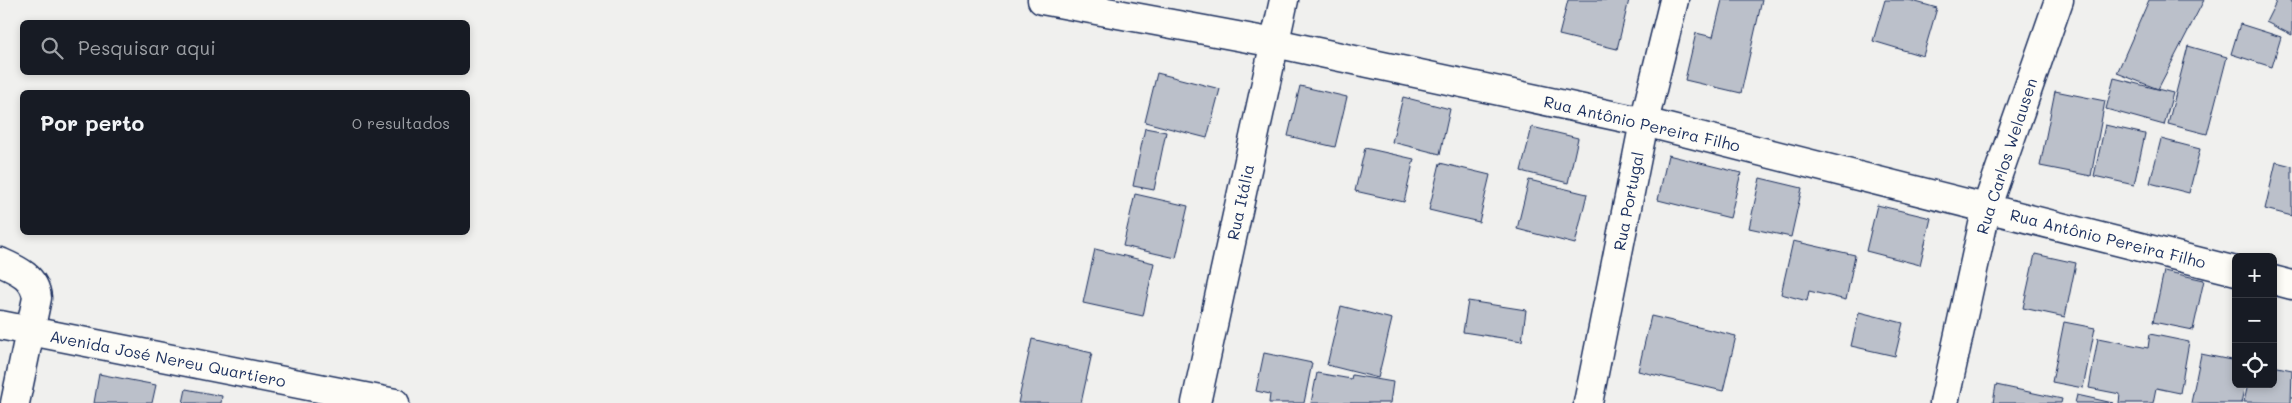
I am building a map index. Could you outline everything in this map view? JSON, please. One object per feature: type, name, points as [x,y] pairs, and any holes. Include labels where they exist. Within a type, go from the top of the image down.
[{"type":"street","name":"Rua Antônio Pereira Filho","points":[[1042,0],[1275,42],[1644,122],[1987,206],[2232,270]]},
{"type":"street","name":"Rua Itália","points":[[1196,403],[1284,0]]},
{"type":"street","name":"Rua Portugal","points":[[1588,403],[1644,122],[1674,0]]},
{"type":"street","name":"Rua Carlos Welausen","points":[[1944,403],[1987,206],[2059,0]]},
{"type":"street","name":"Avenida José Nereu Quartiero","points":[[0,262],[22,273],[31,280],[36,288],[37,298],[30,330]]},
{"type":"street","points":[[2277,281],[2292,285]]},
{"type":"street","name":"Avenida José Nereu Quartiero","points":[[0,325],[390,402]]},
{"type":"street","points":[[15,403],[30,330]]},
{"type":"building","points":[[1568,0],[1629,0],[1617,49],[1559,35]]},
{"type":"building","points":[[1722,0],[1762,0],[1741,93],[1685,80],[1696,33],[1713,37]]},
{"type":"building","points":[[1885,0],[1909,0],[1937,8],[1923,56],[1873,41]]},
{"type":"building","points":[[2149,0],[2204,0],[2158,89],[2117,73]]},
{"type":"building","points":[[2277,0],[2292,0],[2292,35],[2266,22]]},
{"type":"building","points":[[2240,24],[2281,37],[2272,67],[2231,54]]},
{"type":"building","points":[[2188,46],[2227,57],[2207,134],[2168,124]]},
{"type":"building","points":[[1157,73],[1220,89],[1207,138],[1145,122]]},
{"type":"building","points":[[2114,78],[2173,93],[2164,125],[2106,109]]},
{"type":"building","points":[[1300,86],[1347,97],[1335,147],[1288,136]]},
{"type":"building","points":[[2055,91],[2105,101],[2091,176],[2040,166]]},
{"type":"building","points":[[1403,97],[1450,109],[1440,154],[1392,142]]},
{"type":"building","points":[[2105,125],[2145,134],[2134,185],[2094,176]]},
{"type":"building","points":[[1532,127],[1578,138],[1568,183],[1521,171]]},
{"type":"building","points":[[1145,128],[1166,132],[1154,190],[1133,186]]},
{"type":"building","points":[[2161,139],[2200,149],[2189,193],[2150,183]]},
{"type":"building","points":[[1365,148],[1414,159],[1404,202],[1355,191]]},
{"type":"building","points":[[1668,155],[1741,173],[1730,218],[1658,200]]},
{"type":"building","points":[[2276,162],[2292,166],[2292,216],[2265,209]]},
{"type":"building","points":[[1440,163],[1490,175],[1479,222],[1429,210]]},
{"type":"building","points":[[1760,178],[1802,188],[1791,237],[1749,228]]},
{"type":"building","points":[[1529,180],[1587,194],[1575,244],[1517,229]]},
{"type":"building","points":[[1135,194],[1188,206],[1176,258],[1123,246]]},
{"type":"building","points":[[1877,205],[1931,218],[1920,265],[1866,251]]},
{"type":"building","points":[[1793,241],[1855,255],[1846,300],[1809,291],[1807,301],[1781,294]]},
{"type":"building","points":[[1095,249],[1154,263],[1143,316],[1083,303]]},
{"type":"building","points":[[2035,254],[2076,263],[2065,317],[2023,308]]},
{"type":"building","points":[[2164,271],[2204,280],[2193,330],[2153,322]]},
{"type":"building","points":[[1468,301],[1526,310],[1522,341],[1463,332]]},
{"type":"building","points":[[1341,306],[1392,319],[1378,378],[1327,365]]},
{"type":"building","points":[[1859,312],[1903,323],[1895,356],[1851,346]]},
{"type":"building","points":[[1651,316],[1736,336],[1723,391],[1638,371]]},
{"type":"building","points":[[2064,322],[2095,328],[2083,388],[2052,382]]},
{"type":"building","points":[[2150,334],[2189,342],[2180,393],[2156,388],[2153,403],[2119,403],[2120,394],[2089,388],[2098,338],[2148,348]]},
{"type":"building","points":[[1032,339],[1092,353],[1081,403],[1018,403]]},
{"type":"building","points":[[1264,353],[1312,363],[1304,403],[1269,403],[1270,394],[1256,391]]},
{"type":"building","points":[[2201,354],[2232,360],[2232,388],[2244,388],[2241,403],[2191,403]]},
{"type":"building","points":[[2277,367],[2292,370],[2291,403],[2244,402],[2247,388],[2277,388]]},
{"type":"building","points":[[1317,373],[1351,379],[1352,375],[1393,382],[1390,403],[1311,403]]},
{"type":"building","points":[[99,374],[156,385],[152,403],[94,403]]},
{"type":"building","points":[[1996,385],[2062,399],[2061,403],[1993,403]]},
{"type":"building","points":[[186,389],[222,396],[221,403],[183,403]]},
{"type":"building","points":[[2077,395],[2113,403],[2075,403]]}]
